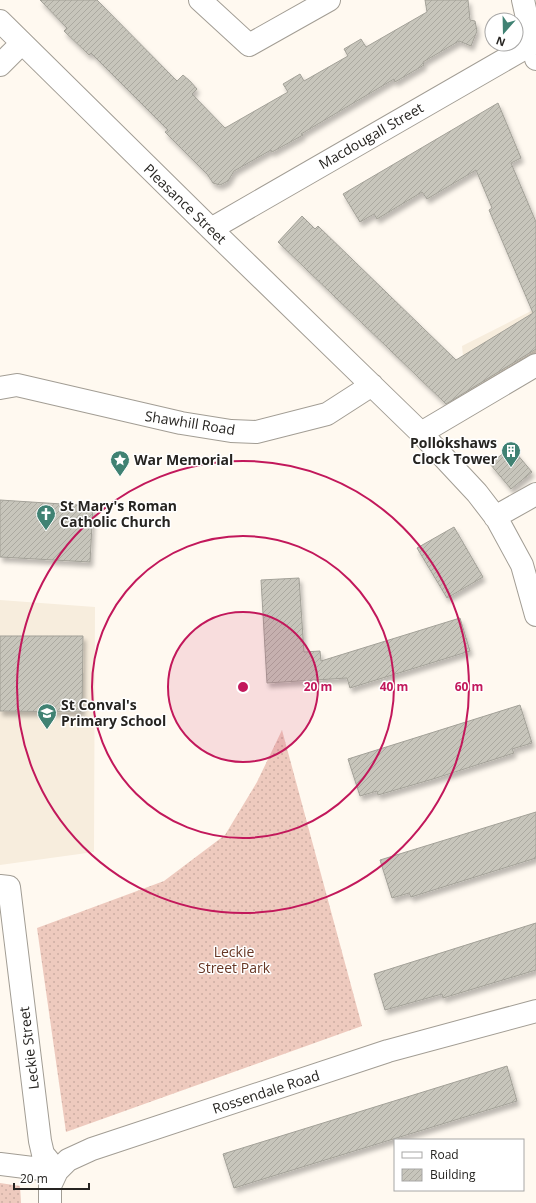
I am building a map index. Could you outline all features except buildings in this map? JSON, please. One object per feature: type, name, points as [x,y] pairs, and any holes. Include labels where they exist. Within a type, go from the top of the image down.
[{"type":"street","points":[[200,0],[249,46],[329,0]]},
{"type":"street","points":[[523,0],[534,52]]},
{"type":"street","name":"Pleasance Street","points":[[0,21],[211,229],[422,433],[477,493],[496,517],[522,565],[536,615]]},
{"type":"street","points":[[0,65],[22,43]]},
{"type":"street","name":"Macdougall Street","points":[[211,229],[534,52]]},
{"type":"street","points":[[422,433],[536,365]]},
{"type":"street","name":"Shawhill Road","points":[[0,388],[17,385],[181,423],[231,431],[256,432],[327,414],[372,385]]},
{"type":"street","points":[[496,517],[536,494]]},
{"type":"street","name":"Leckie Street","points":[[5,887],[40,1141],[43,1154],[57,1171]]},
{"type":"street","name":"Rossendale Road","points":[[57,1171],[68,1160],[122,1139],[388,1051],[536,1012]]},
{"type":"street","points":[[2,1164],[57,1171],[50,1186],[50,1203]]},
{"type":"shaded area","points":[[531,311],[536,311],[536,355],[447,405],[442,400],[465,376],[462,346]]},
{"type":"shaded area","name":"St Conval's Primary School","points":[[0,600],[95,607],[94,852],[0,865]]},
{"type":"green space","name":"Leckie Street Park","points":[[282,730],[362,1026],[66,1132],[37,928],[164,881],[225,835],[257,782]]},
{"type":"green space","points":[[0,1183],[20,1186],[21,1203],[0,1203]]},
{"type":"place","name":"Pollokshaws Clock Tower","points":[[511,468]]},
{"type":"place","name":"War Memorial","points":[[120,477]]},
{"type":"place","name":"St Mary's Roman Catholic Church","points":[[46,531]]},
{"type":"place","name":"St Conval's Primary School","points":[[47,730]]}]
